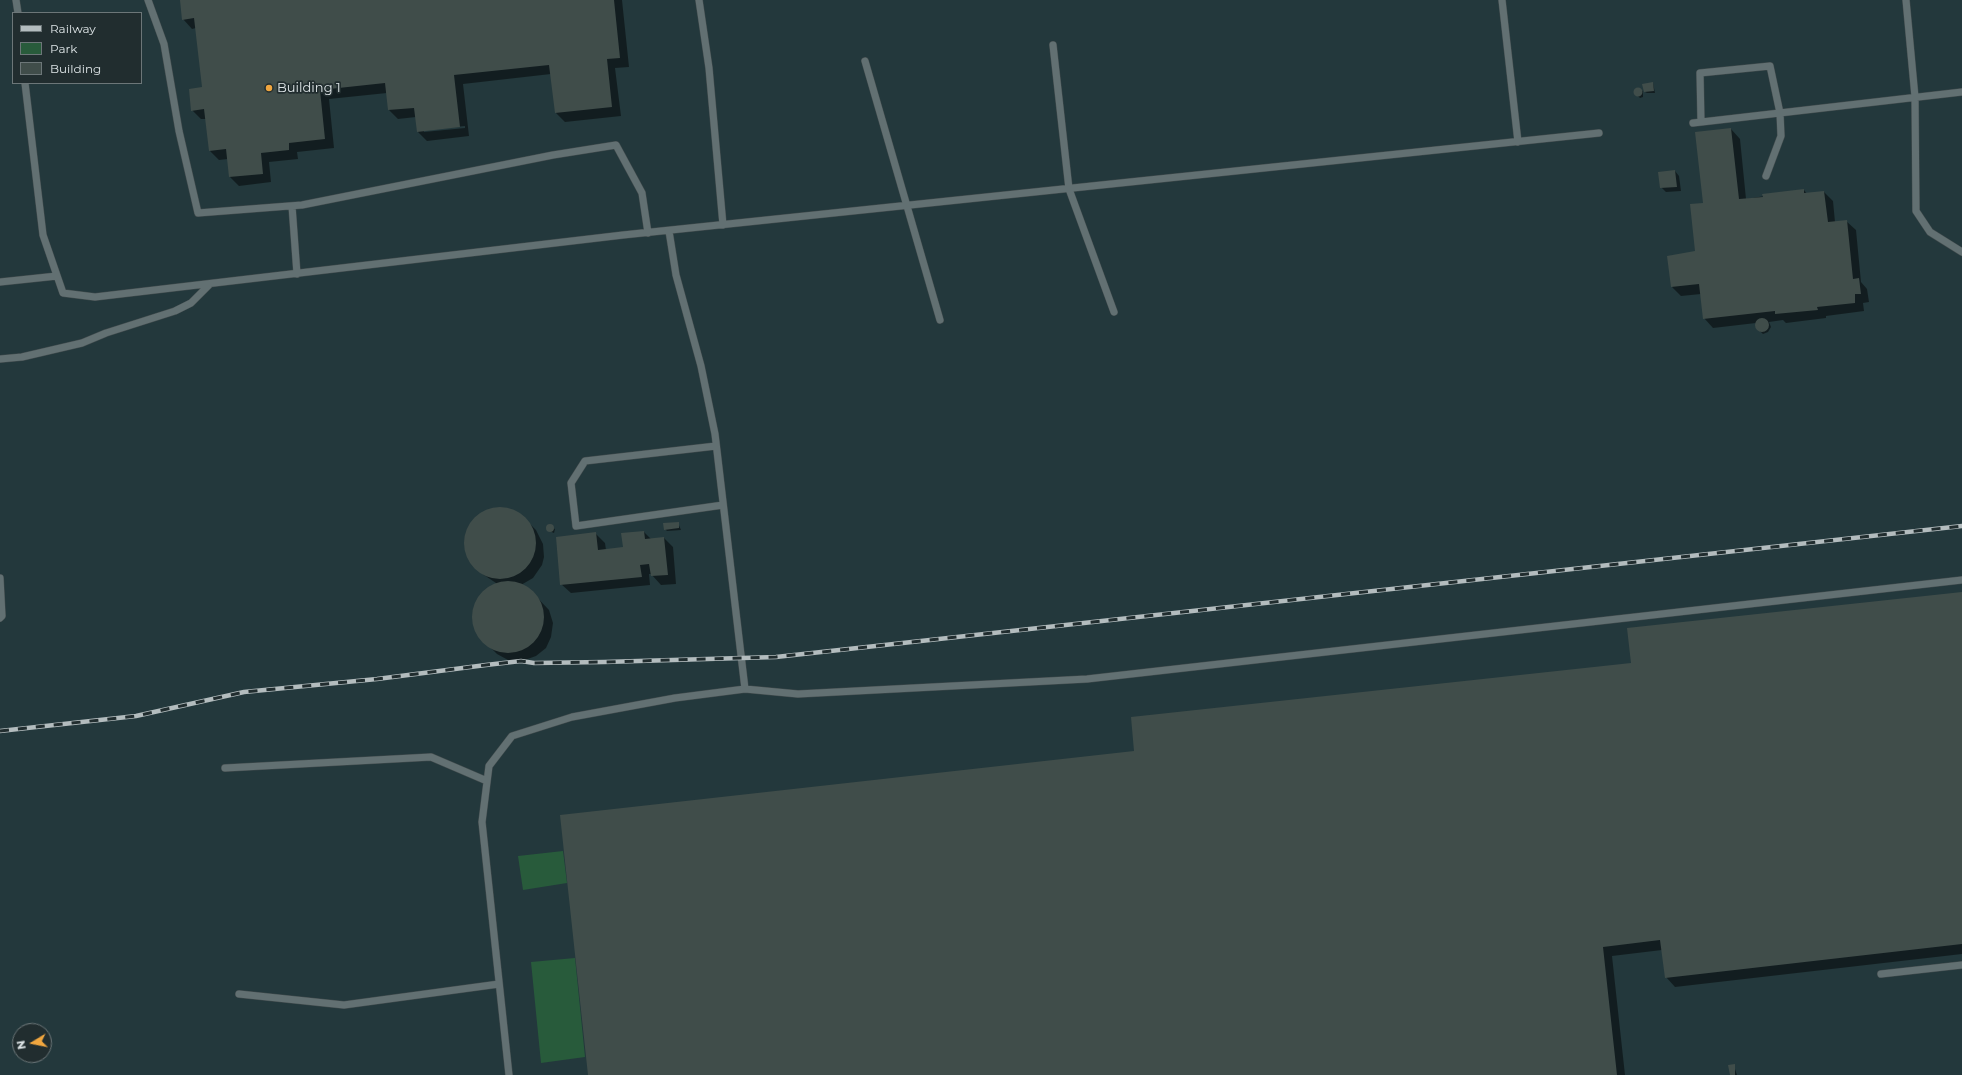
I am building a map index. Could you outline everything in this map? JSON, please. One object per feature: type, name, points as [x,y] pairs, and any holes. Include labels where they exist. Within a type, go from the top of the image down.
[{"type":"lane","points":[[16,0],[18,12]]},
{"type":"lane","points":[[148,0],[164,44],[179,131],[198,213],[292,206],[553,155],[616,145],[642,193],[648,233]]},
{"type":"lane","points":[[699,0],[709,68],[723,225]]},
{"type":"lane","points":[[1502,0],[1518,142]]},
{"type":"lane","points":[[1906,0],[1915,97],[1916,211],[1930,232],[1962,252]]},
{"type":"lane","points":[[1053,45],[1069,189],[1114,312]]},
{"type":"lane","points":[[865,61],[940,320]]},
{"type":"lane","points":[[1701,122],[1700,73],[1770,66],[1780,113],[1781,136],[1766,176]]},
{"type":"lane","points":[[25,84],[43,235],[63,293],[95,297],[648,233],[1599,133]]},
{"type":"lane","points":[[1693,123],[1962,92]]},
{"type":"lane","points":[[292,206],[297,274]]},
{"type":"lane","points":[[669,231],[676,275],[701,366],[716,446],[745,689]]},
{"type":"lane","points":[[0,282],[57,276]]},
{"type":"lane","points":[[0,359],[22,357],[82,343],[106,333],[175,311],[191,303],[210,284]]},
{"type":"lane","points":[[716,446],[585,461],[571,483],[572,496],[576,526],[723,505]]},
{"type":"lane","points":[[0,578],[2,616],[0,618]]},
{"type":"lane","points":[[509,1075],[482,822],[489,766],[512,736],[572,717],[676,698],[745,689],[798,694],[1087,679],[1962,580]]},
{"type":"lane","points":[[225,768],[431,757],[487,781]]},
{"type":"lane","points":[[1881,974],[1962,965]]},
{"type":"lane","points":[[239,994],[344,1005],[500,984]]},
{"type":"shaded area","points":[[0,0],[1962,0],[1962,1075],[0,1075]]},
{"type":"green space","points":[[563,851],[567,883],[523,890],[518,856]]},
{"type":"green space","points":[[575,958],[585,1057],[541,1063],[531,962]]},
{"type":"building","name":"Building 1","points":[[180,0],[614,0],[620,58],[607,59],[612,107],[555,113],[549,65],[454,75],[460,127],[417,132],[414,108],[388,110],[385,83],[320,90],[325,139],[289,143],[289,150],[261,153],[263,174],[229,177],[226,149],[209,151],[204,109],[191,111],[189,89],[202,87],[194,18],[182,20]]},
{"type":"building","points":[[1653,82],[1654,91],[1644,92],[1642,84]]},
{"type":"building","points":[[1638,87],[1643,92],[1638,97],[1633,92]]},
{"type":"building","points":[[1731,128],[1739,199],[1763,197],[1762,194],[1804,189],[1804,193],[1824,191],[1828,222],[1847,220],[1853,279],[1859,278],[1861,294],[1855,294],[1855,303],[1817,307],[1818,310],[1775,314],[1775,311],[1703,319],[1699,284],[1671,287],[1667,256],[1695,251],[1690,204],[1703,203],[1695,132]]},
{"type":"building","points":[[1675,170],[1677,187],[1660,188],[1658,172]]},
{"type":"building","points":[[1759,318],[1765,318],[1769,322],[1769,328],[1765,332],[1759,332],[1755,328],[1755,322]]},
{"type":"building","points":[[500,507],[520,513],[530,523],[536,543],[530,563],[520,573],[500,579],[480,573],[470,563],[464,543],[470,523],[480,513]]},
{"type":"building","points":[[679,522],[679,528],[664,530],[663,523]]},
{"type":"building","points":[[548,524],[552,524],[554,528],[552,532],[548,532],[546,530],[546,526]]},
{"type":"building","points":[[644,531],[645,539],[664,537],[668,575],[651,576],[649,564],[640,565],[642,577],[560,585],[556,537],[596,532],[598,550],[623,547],[621,533]]},
{"type":"building","points":[[508,581],[528,587],[538,597],[544,617],[538,637],[528,647],[508,653],[488,647],[478,637],[472,617],[478,597],[488,587]]},
{"type":"building","points":[[1962,592],[1962,944],[1665,978],[1660,940],[1603,947],[1617,1075],[588,1075],[560,815],[1134,751],[1131,717],[1631,663],[1627,628]]},
{"type":"building","points":[[1735,1064],[1735,1075],[1730,1075],[1728,1065]]},
{"type":"railway","points":[[0,731],[136,716],[244,692],[377,679],[521,661],[534,663],[604,662],[776,657],[1962,526]]},
{"type":"place","name":"Building 1","points":[[269,88]]}]
